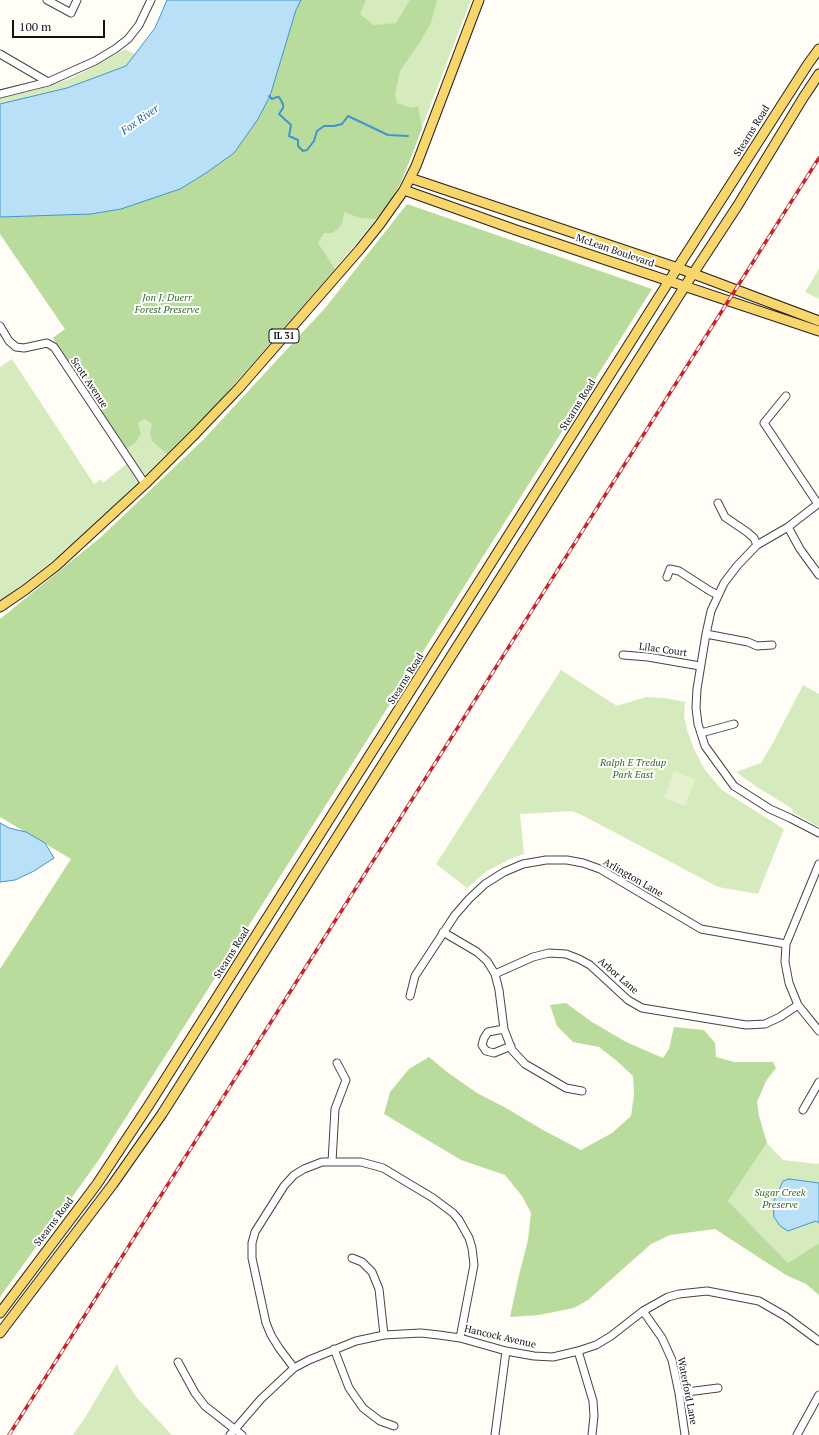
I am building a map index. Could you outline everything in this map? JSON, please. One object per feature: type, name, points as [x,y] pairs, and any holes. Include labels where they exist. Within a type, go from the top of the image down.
[{"type":"main road","name":"IL 31","points":[[0,607],[56,566],[145,484],[239,388],[380,224],[404,190],[416,166],[479,0]]},
{"type":"main road","name":"Stearns Road","points":[[0,1313],[97,1184],[149,1105],[669,281],[819,49]]},
{"type":"main road","points":[[0,1333],[113,1184],[162,1114],[819,74]]},
{"type":"main road","name":"McLean Boulevard","points":[[410,178],[693,273],[819,321]]},
{"type":"main road","name":"McLean Boulevard","points":[[404,190],[819,331]]},
{"type":"street","points":[[47,0],[71,13],[77,0]]},
{"type":"street","points":[[0,94],[48,82],[95,61],[128,39],[139,25],[151,0]]},
{"type":"street","points":[[0,54],[48,82]]},
{"type":"street","name":"Scott Avenue","points":[[0,326],[16,347],[24,348],[47,343],[54,347],[145,484]]},
{"type":"street","points":[[786,396],[764,422],[819,503],[788,527],[757,545],[737,566],[718,595],[711,611],[706,634],[700,666],[696,708],[700,733],[710,754],[734,786],[770,809],[819,833]]},
{"type":"street","points":[[718,503],[725,517],[754,538],[757,545]]},
{"type":"street","points":[[788,527],[800,549],[819,575]]},
{"type":"street","points":[[667,577],[670,569],[679,571],[718,595]]},
{"type":"street","points":[[706,634],[748,642],[756,646],[772,645]]},
{"type":"street","name":"Lilac Court","points":[[623,655],[648,657],[700,666]]},
{"type":"street","points":[[700,733],[734,724]]},
{"type":"street","name":"Arlington Lane","points":[[410,996],[415,976],[443,932],[469,899],[485,884],[504,872],[523,864],[546,860],[567,860],[583,863],[600,869],[701,929],[786,944]]},
{"type":"street","points":[[819,864],[786,944],[785,962],[789,983],[798,1005],[819,1031]]},
{"type":"street","points":[[443,932],[477,952],[487,962],[495,974],[499,990],[504,1029],[511,1046],[525,1064],[566,1088],[582,1091]]},
{"type":"street","name":"Arbor Lane","points":[[495,974],[533,957],[550,953],[566,954],[590,965],[628,1000],[642,1008],[746,1025],[765,1024],[780,1017],[798,1005]]},
{"type":"street","points":[[504,1029],[488,1032],[482,1044],[486,1051],[494,1053],[511,1046]]},
{"type":"street","points":[[332,1162],[335,1109],[346,1080],[337,1063]]},
{"type":"street","points":[[803,1110],[819,1082]]},
{"type":"street","points":[[294,1368],[279,1348],[266,1323],[252,1258],[252,1243],[255,1232],[284,1186],[294,1175],[304,1169],[322,1162],[361,1162],[383,1168],[433,1198],[453,1213],[459,1220],[469,1238],[474,1265],[460,1338]]},
{"type":"street","points":[[352,1258],[362,1262],[372,1272],[380,1289],[384,1335]]},
{"type":"street","name":"Hancock Avenue","points":[[232,1432],[260,1399],[294,1368],[356,1340],[384,1335],[421,1333],[460,1338],[506,1351],[534,1356],[553,1357],[596,1345],[611,1336],[643,1311],[661,1300],[679,1294],[707,1291],[759,1301],[785,1316],[819,1341]]},
{"type":"street","name":"Waterford Lane","points":[[643,1311],[662,1338],[672,1360],[679,1393],[685,1435]]},
{"type":"street","points":[[334,1349],[349,1388],[363,1408],[380,1421],[394,1426]]},
{"type":"street","points":[[495,1435],[506,1351]]},
{"type":"street","points":[[578,1351],[593,1401],[594,1416],[592,1435]]},
{"type":"street","points":[[178,1362],[195,1393],[205,1406],[232,1432],[242,1435]]},
{"type":"street","points":[[679,1393],[718,1388]]},
{"type":"street","points":[[797,1435],[819,1395]]},
{"type":"green space","name":"Jon J. Duerr Forest Preserve","points":[[301,0],[471,0],[401,182],[389,203],[369,228],[299,311],[215,406],[121,499],[58,557],[0,602],[0,367],[12,359],[94,484],[101,479],[103,483],[133,459],[53,338],[65,329],[0,234],[0,217],[206,173]]},
{"type":"green space","name":"Jon J. Duerr Forest Preserve","points":[[301,0],[366,0],[360,14],[374,25],[396,23],[410,0],[437,0],[431,23],[400,71],[395,94],[397,103],[411,108],[418,106],[422,128],[410,160],[401,182],[389,203],[376,219],[360,218],[344,212],[342,224],[333,233],[324,233],[318,243],[335,269],[215,406],[167,454],[152,441],[150,434],[152,424],[145,419],[138,423],[141,434],[136,442],[126,449],[53,338],[65,329],[0,234],[0,217],[91,214],[121,209],[234,153],[258,119],[270,96],[296,10]]},
{"type":"green space","points":[[125,49],[135,54],[126,67],[67,88],[0,104],[0,98],[35,90],[70,79]]},
{"type":"green space","points":[[407,204],[652,289],[345,775],[98,1161],[0,1297],[0,969],[71,859],[0,817],[0,619],[101,537],[204,439],[326,307]]},
{"type":"green space","points":[[819,269],[819,299],[805,292]]},
{"type":"green space","name":"Ralph E Tredup Park East","points":[[561,670],[617,706],[646,697],[665,698],[685,702],[684,716],[687,730],[694,749],[705,770],[722,790],[784,829],[758,894],[718,887],[580,814],[571,811],[520,814],[524,854],[510,859],[487,871],[467,888],[436,864]]},
{"type":"green space","points":[[803,685],[819,694],[819,827],[794,813],[791,808],[736,772],[761,763]]},
{"type":"green space","points":[[674,771],[695,779],[685,806],[664,798]]},
{"type":"green space","points":[[566,1003],[592,1022],[626,1042],[663,1058],[669,1049],[674,1027],[704,1030],[715,1043],[716,1057],[734,1062],[773,1062],[776,1068],[766,1081],[757,1102],[759,1116],[767,1143],[728,1201],[788,1263],[819,1243],[819,1295],[806,1284],[786,1275],[715,1229],[670,1235],[651,1244],[588,1300],[574,1308],[539,1315],[510,1317],[528,1240],[531,1213],[522,1196],[505,1175],[461,1160],[384,1114],[390,1092],[409,1069],[429,1057],[477,1093],[581,1150],[612,1133],[631,1116],[634,1095],[633,1076],[599,1047],[573,1042],[557,1026],[550,1005]]},
{"type":"green space","name":"Sugar Creek Preserve","points":[[767,1143],[783,1160],[819,1163],[819,1243],[788,1263],[728,1201]]},
{"type":"green space","points":[[117,1364],[120,1372],[137,1398],[172,1435],[73,1435]]},
{"type":"water","name":"Fox River","points":[[167,0],[301,0],[296,10],[270,96],[258,119],[234,153],[180,189],[121,209],[91,214],[0,217],[0,104],[67,88],[126,66],[155,28]]},
{"type":"water","points":[[0,823],[9,828],[26,832],[45,843],[54,858],[34,871],[15,880],[0,882]]},
{"type":"water","points":[[789,1179],[819,1183],[819,1223],[816,1221],[788,1231],[780,1226],[774,1217],[773,1203],[783,1181]]},
{"type":"waterway","points":[[269,96],[272,99],[279,97],[283,104],[283,108],[279,114],[291,125],[289,136],[298,140],[298,146],[303,151],[307,150],[314,141],[317,131],[324,126],[342,124],[348,116],[388,135],[408,136]]},
{"type":"railway","points":[[9,1435],[819,158]]}]
